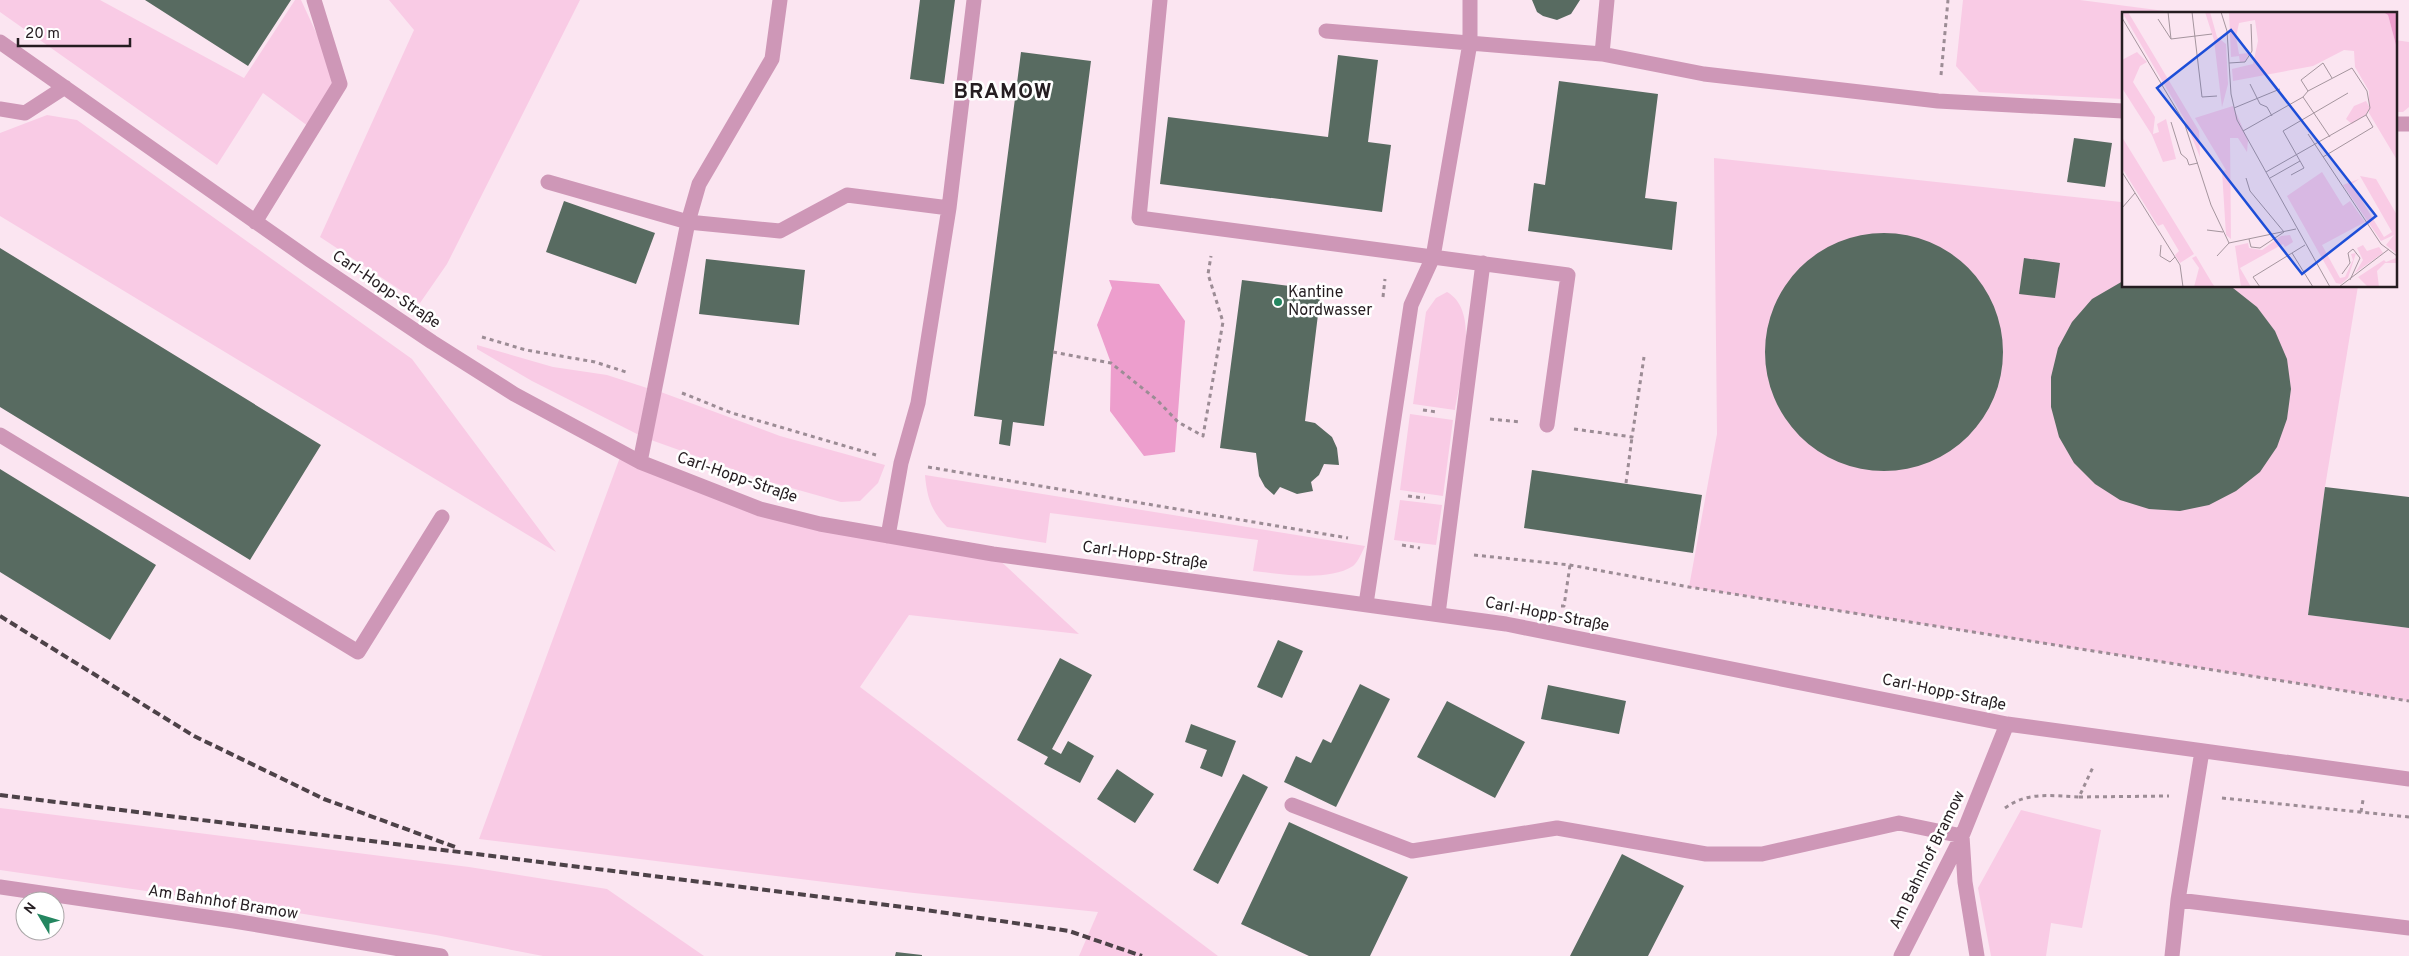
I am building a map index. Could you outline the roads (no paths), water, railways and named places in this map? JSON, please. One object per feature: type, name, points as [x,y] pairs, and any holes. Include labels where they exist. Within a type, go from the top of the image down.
[{"type":"street","points":[[255,222],[340,84],[314,0]]},
{"type":"street","points":[[640,462],[688,222],[700,184],[772,59],[780,0]]},
{"type":"street","points":[[888,536],[901,463],[918,403],[949,208],[974,0]]},
{"type":"street","points":[[1160,0],[1139,218],[1568,275],[1547,425]]},
{"type":"street","points":[[1366,604],[1377,541],[1411,305],[1434,257],[1470,43],[1470,0]]},
{"type":"street","points":[[1602,54],[1607,0]]},
{"type":"street","points":[[1326,31],[1602,54],[1704,74],[1938,101],[2122,111]]},
{"type":"street","name":"Carl-Hopp-Straße","points":[[0,42],[65,86],[255,222],[432,342],[514,394],[640,462],[760,508],[820,524],[1003,555],[1515,626],[2007,724],[2409,779]]},
{"type":"street","points":[[0,109],[25,113],[65,86]]},
{"type":"street","points":[[2396,124],[2409,124]]},
{"type":"street","points":[[548,182],[688,222],[780,231],[847,195],[949,208]]},
{"type":"street","points":[[1438,614],[1483,263]]},
{"type":"street","points":[[0,435],[358,652],[442,516]]},
{"type":"street","name":"Am Bahnhof Bramow","points":[[1901,956],[1962,836],[2007,724]]},
{"type":"street","points":[[2172,956],[2178,900],[2202,751]]},
{"type":"street","points":[[1292,804],[1412,851],[1557,828],[1706,854],[1762,854],[1899,823],[1962,836],[1965,882],[1977,956]]},
{"type":"street","name":"Am Bahnhof Bramow","points":[[0,888],[234,921],[441,956]]},
{"type":"street","points":[[2178,900],[2409,928]]},
{"type":"railway","points":[[0,616],[194,736],[324,799],[455,847]]},
{"type":"railway","points":[[0,795],[919,909],[1069,931],[1142,956]]},
{"type":"place","name":"Kantine Nordwasser","points":[[1278,302]]},
{"type":"district","name":"BRAMOW","points":[[1003,92]]}]
